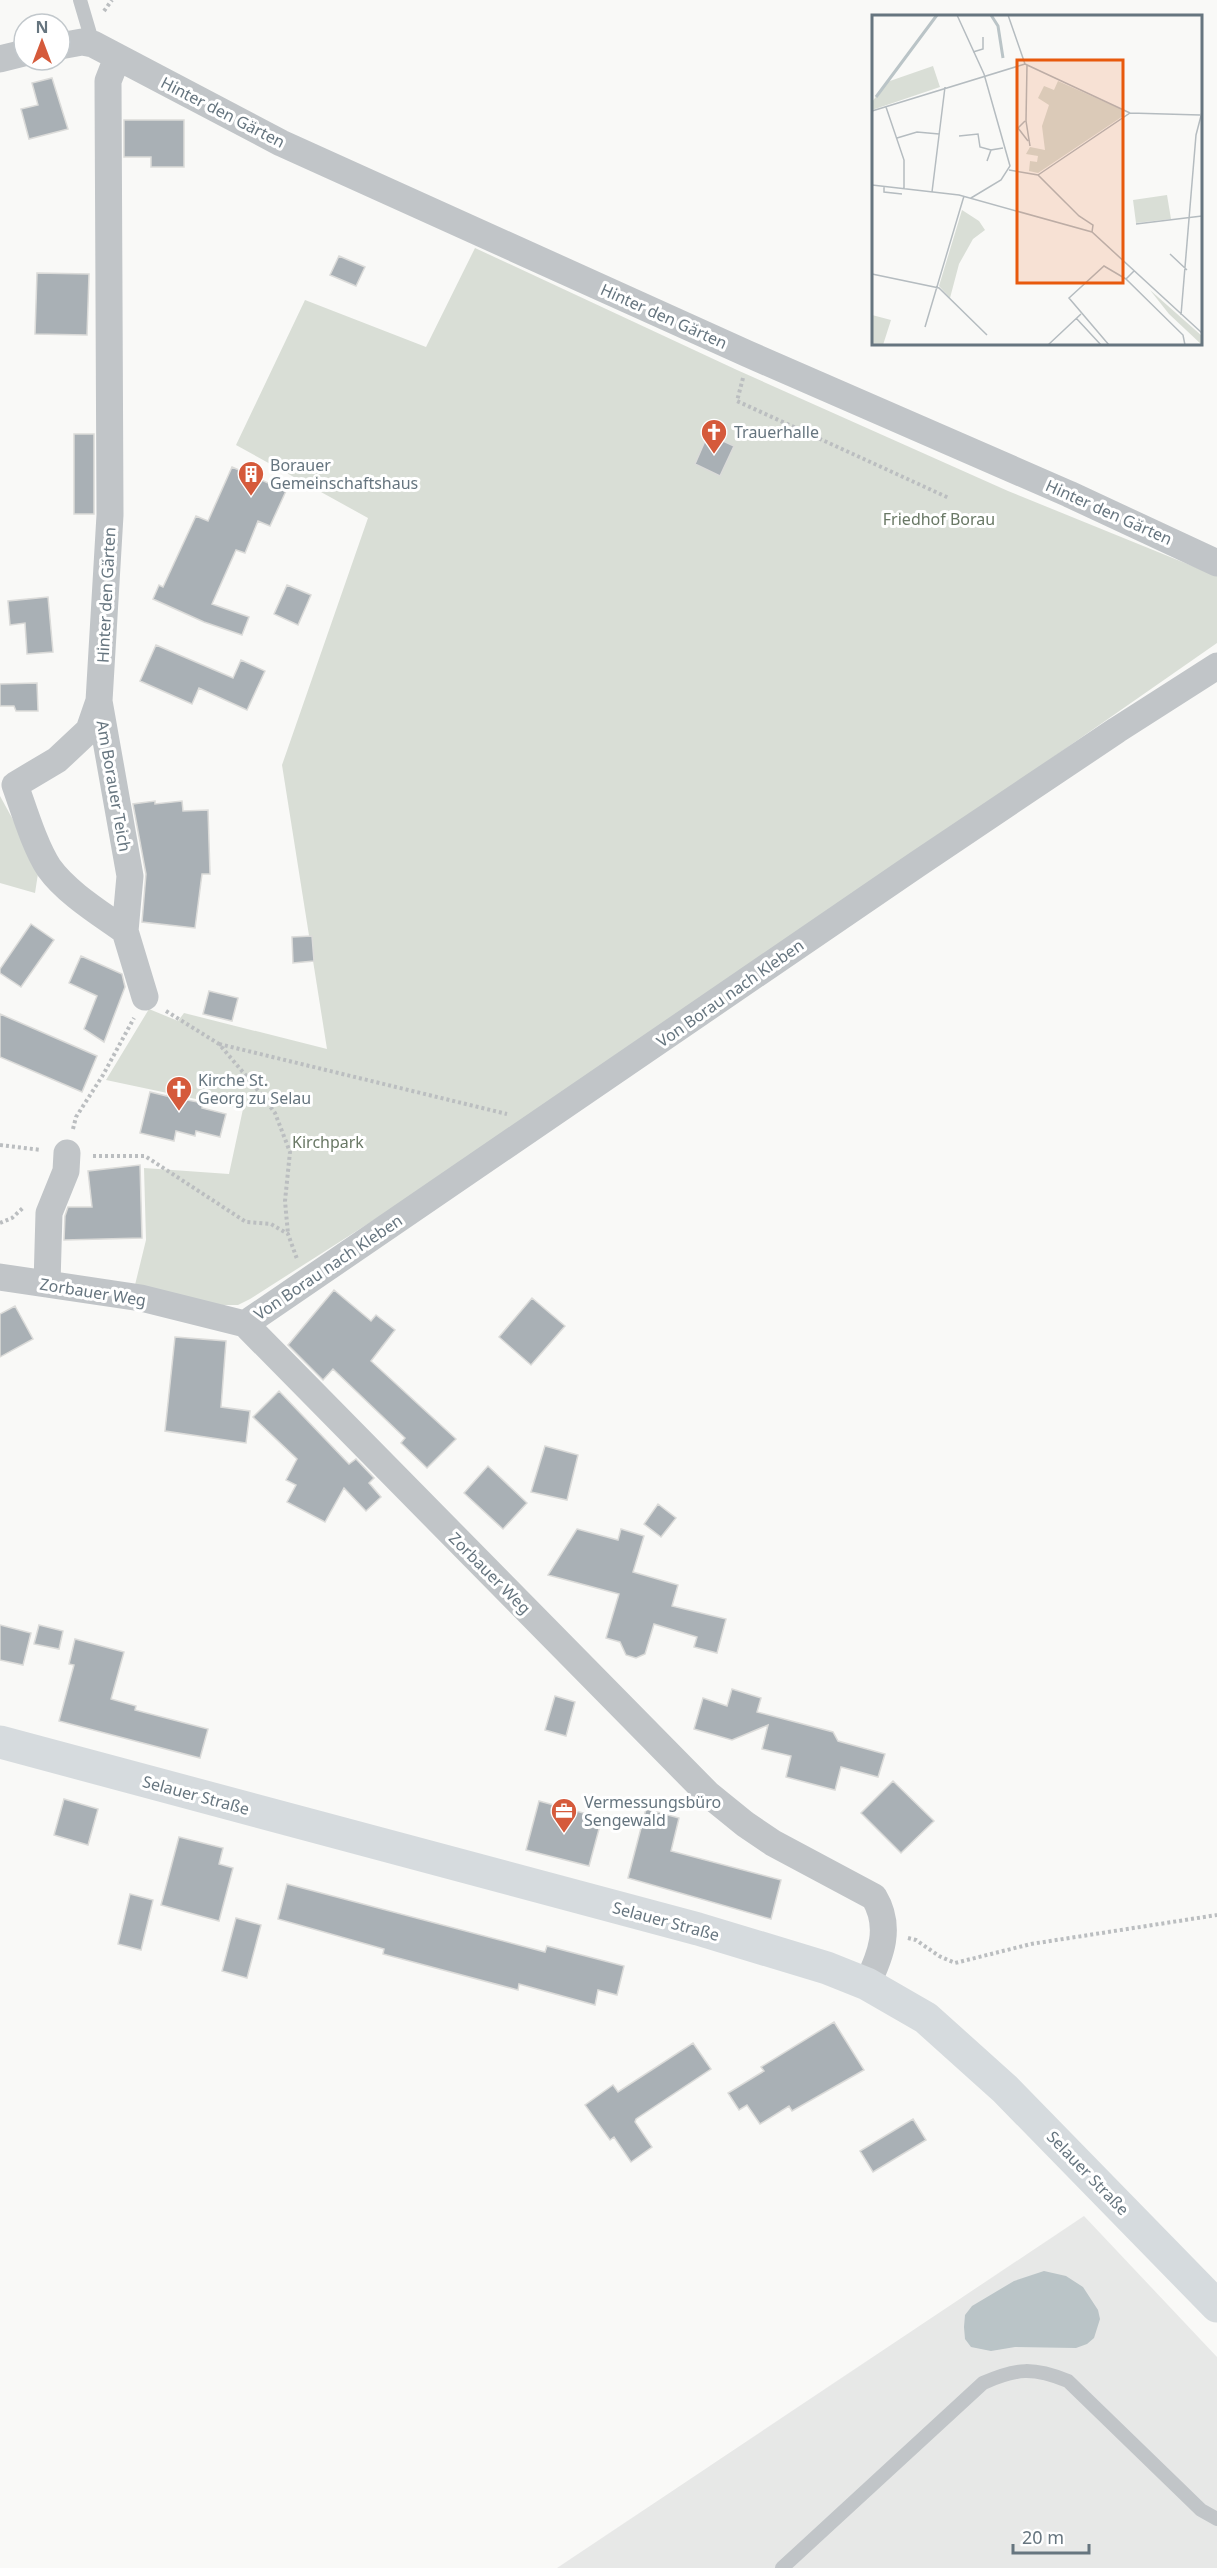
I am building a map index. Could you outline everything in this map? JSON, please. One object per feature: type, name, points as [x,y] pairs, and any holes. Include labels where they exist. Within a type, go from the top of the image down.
[{"type":"main road","name":"Selauer Straße","points":[[0,1742],[792,1955],[867,1984],[926,2018],[979,2064],[1217,2306]]},
{"type":"street","points":[[72,44],[82,42],[93,44]]},
{"type":"street","name":"Hinter den Gärten","points":[[93,44],[281,143],[1217,562]]},
{"type":"street","name":"Hinter den Gärten","points":[[99,701],[110,515],[108,81],[117,58]]},
{"type":"street","name":"Von Borau nach Kleben","points":[[245,1324],[935,852],[1117,729],[1217,666]]},
{"type":"street","name":"Am Borauer Teich","points":[[99,701],[130,876],[125,931],[145,997]]},
{"type":"street","name":"Am Borauer Teich","points":[[99,701],[89,730],[57,760],[15,785],[29,825],[49,868],[84,902],[125,931]]},
{"type":"street","points":[[47,1284],[49,1213],[66,1171],[67,1153]]},
{"type":"street","name":"Zorbauer Weg","points":[[0,1277],[141,1298],[245,1324],[708,1794],[744,1824],[773,1843],[873,1897],[881,1914],[884,1941],[879,1959],[867,1984]]},
{"type":"lane","points":[[80,0],[93,44]]},
{"type":"lane","points":[[782,2568],[983,2383],[1004,2374],[1026,2369],[1045,2372],[1068,2381],[1201,2510],[1217,2519]]},
{"type":"path","points":[[744,373],[736,401],[949,498]]},
{"type":"path","points":[[75,1117],[103,1075],[145,997],[219,1044],[275,1113],[290,1152],[285,1202],[288,1234],[305,1282]]},
{"type":"path","points":[[219,1044],[542,1122]]},
{"type":"path","points":[[0,1145],[103,1158],[145,1156],[246,1222],[272,1224],[288,1234]]},
{"type":"path","points":[[884,1941],[905,1938],[916,1940],[939,1956],[955,1963],[1031,1944],[1217,1915]]},
{"type":"shaded area","points":[[1084,2216],[1217,2357],[1217,2568],[557,2568]]},
{"type":"shaded area","points":[[1044,2271],[1066,2276],[1083,2287],[1098,2310],[1100,2319],[1094,2338],[1087,2344],[1076,2348],[1015,2347],[991,2351],[971,2347],[965,2339],[964,2327],[965,2315],[972,2306],[1014,2281]]},
{"type":"green space","points":[[475,248],[737,370],[1008,491],[1217,576],[1217,643],[551,1107],[250,1299],[238,1305],[222,1305],[135,1285],[146,1240],[144,1168],[229,1174],[243,1109],[106,1080],[149,1009],[178,1021],[184,1013],[327,1049],[282,765],[368,518],[236,445],[305,300],[426,347]]},
{"type":"green space","points":[[0,796],[39,867],[35,893],[0,883]]},
{"type":"building","points":[[52,78],[68,129],[29,139],[21,109],[38,105],[32,83]]},
{"type":"building","points":[[124,120],[184,120],[184,167],[151,167],[151,157],[124,157]]},
{"type":"building","points":[[339,256],[365,267],[356,286],[330,275]]},
{"type":"building","points":[[37,273],[89,274],[87,335],[35,334]]},
{"type":"building","points":[[74,434],[94,434],[94,514],[74,514]]},
{"type":"building","name":"Trauerhalle","points":[[708,434],[734,446],[720,476],[695,464]]},
{"type":"building","points":[[232,467],[286,491],[270,526],[258,521],[245,553],[236,550],[212,604],[249,617],[242,635],[204,622],[153,599],[159,585],[163,587],[196,516],[208,521]]},
{"type":"building","points":[[287,585],[311,595],[298,625],[274,614]]},
{"type":"building","points":[[48,597],[53,652],[27,654],[25,623],[10,625],[8,601]]},
{"type":"building","points":[[156,645],[233,678],[241,660],[265,671],[247,710],[199,688],[192,704],[140,681]]},
{"type":"building","points":[[37,683],[38,711],[16,711],[14,706],[0,706],[0,684]]},
{"type":"building","points":[[155,801],[155,804],[182,801],[183,811],[208,810],[210,874],[202,874],[195,928],[142,922],[146,874],[133,804]]},
{"type":"building","points":[[31,924],[54,940],[21,987],[0,973],[0,969]]},
{"type":"building","points":[[312,936],[314,961],[293,963],[292,937]]},
{"type":"building","points":[[81,956],[122,974],[125,987],[104,1042],[84,1029],[97,996],[69,983]]},
{"type":"building","points":[[209,991],[238,998],[232,1021],[203,1014]]},
{"type":"building","points":[[0,1014],[97,1056],[82,1092],[0,1057]]},
{"type":"building","name":"Kirche St. Georg zu Selau","points":[[169,1085],[189,1091],[187,1100],[203,1103],[202,1108],[226,1114],[220,1137],[196,1131],[195,1136],[176,1131],[174,1141],[140,1133],[150,1092],[167,1096]]},
{"type":"building","points":[[140,1165],[142,1238],[64,1240],[65,1216],[68,1207],[92,1207],[88,1171]]},
{"type":"building","points":[[334,1290],[371,1321],[376,1315],[395,1330],[371,1361],[456,1439],[427,1468],[401,1443],[405,1438],[333,1369],[323,1380],[288,1345]]},
{"type":"building","points":[[532,1298],[565,1326],[531,1365],[499,1337]]},
{"type":"building","points":[[15,1306],[33,1339],[0,1357],[0,1314]]},
{"type":"building","points":[[175,1337],[226,1341],[221,1407],[250,1411],[246,1443],[165,1431]]},
{"type":"building","points":[[279,1391],[349,1464],[356,1459],[374,1478],[369,1483],[381,1497],[366,1511],[344,1488],[325,1522],[287,1502],[296,1485],[286,1480],[297,1459],[253,1417]]},
{"type":"building","points":[[545,1446],[578,1455],[567,1500],[531,1492]]},
{"type":"building","points":[[488,1466],[527,1503],[503,1529],[464,1493]]},
{"type":"building","points":[[658,1504],[676,1518],[661,1537],[644,1524]]},
{"type":"building","points":[[577,1529],[618,1540],[621,1529],[644,1536],[633,1572],[678,1585],[672,1606],[726,1619],[717,1653],[694,1647],[697,1637],[654,1624],[645,1654],[636,1658],[626,1655],[620,1642],[606,1638],[619,1594],[548,1575]]},
{"type":"building","points":[[0,1625],[31,1633],[23,1665],[0,1660]]},
{"type":"building","points":[[39,1625],[63,1631],[59,1649],[34,1644]]},
{"type":"building","points":[[75,1639],[124,1652],[111,1699],[136,1706],[135,1710],[208,1729],[200,1758],[59,1721],[74,1665],[69,1664]]},
{"type":"building","points":[[732,1689],[761,1698],[757,1712],[833,1732],[838,1741],[885,1754],[878,1777],[841,1767],[835,1790],[786,1777],[791,1756],[762,1749],[768,1725],[732,1740],[694,1729],[703,1698],[727,1706]]},
{"type":"building","points":[[555,1696],[575,1702],[566,1736],[545,1730]]},
{"type":"building","points":[[893,1781],[934,1821],[901,1853],[861,1813]]},
{"type":"building","points":[[64,1799],[98,1809],[88,1845],[54,1835]]},
{"type":"building","name":"Vermessungsbüro Sengewald","points":[[539,1801],[602,1818],[589,1866],[526,1850]]},
{"type":"building","points":[[646,1809],[679,1818],[671,1851],[781,1880],[771,1919],[628,1878]]},
{"type":"building","points":[[179,1837],[223,1848],[219,1864],[233,1868],[219,1921],[161,1905]]},
{"type":"building","points":[[287,1884],[545,1952],[547,1946],[624,1966],[617,1995],[598,1990],[595,2005],[519,1984],[518,1990],[383,1954],[384,1949],[278,1919]]},
{"type":"building","points":[[130,1894],[153,1900],[141,1950],[118,1944]]},
{"type":"building","points":[[236,1918],[261,1925],[247,1978],[222,1971]]},
{"type":"building","points":[[834,2022],[864,2070],[792,2111],[789,2106],[760,2124],[747,2105],[739,2110],[728,2093],[764,2071],[761,2067]]},
{"type":"building","points":[[693,2043],[711,2069],[636,2119],[635,2122],[652,2147],[631,2162],[614,2137],[610,2140],[585,2105],[613,2085],[618,2092]]},
{"type":"building","points":[[913,2119],[926,2140],[873,2172],[860,2151]]},
{"type":"place","name":"Trauerhalle","points":[[714,455]]},
{"type":"place","name":"Borauer Gemeinschaftshaus","points":[[251,497]]},
{"type":"place","name":"Kirche St. Georg zu Selau","points":[[179,1112]]},
{"type":"place","name":"Vermessungsbüro Sengewald","points":[[564,1834]]},
{"type":"park label","name":"Friedhof Borau","points":[[939,519]]},
{"type":"park label","name":"Kirchpark","points":[[328,1142]]}]
